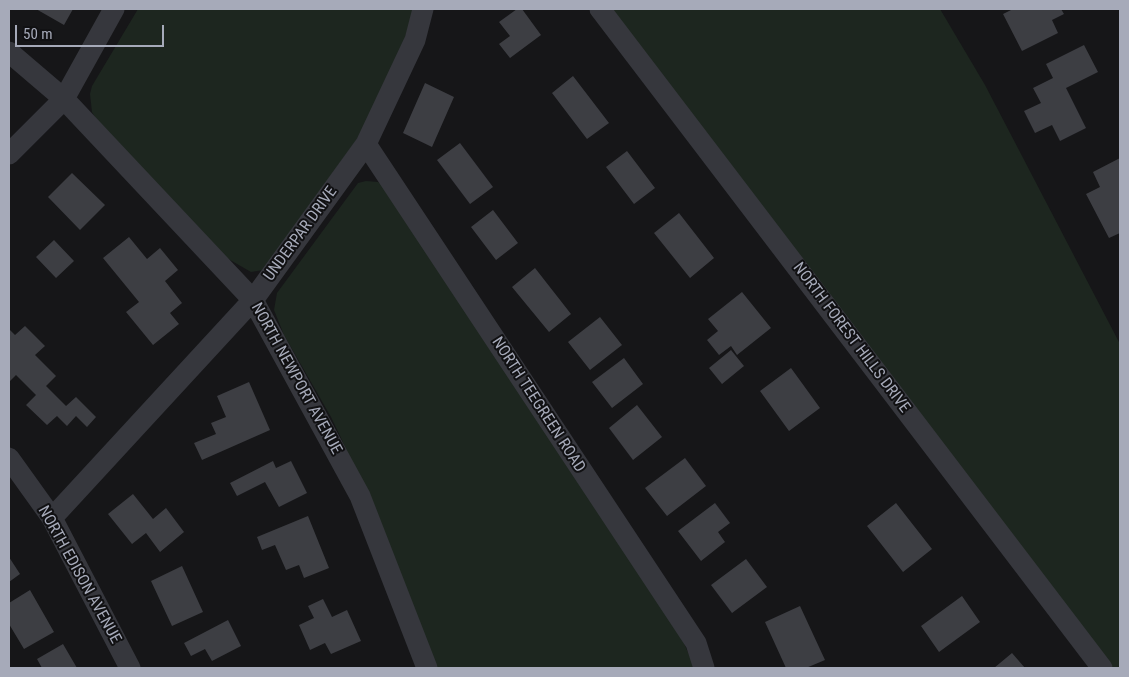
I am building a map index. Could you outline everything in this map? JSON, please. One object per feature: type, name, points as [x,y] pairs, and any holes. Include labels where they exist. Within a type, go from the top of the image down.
[{"type":"street","points":[[9,154],[64,99],[114,9]]},
{"type":"street","name":"UNDERPAR DRIVE","points":[[52,518],[253,300],[366,144],[415,40],[423,9]]},
{"type":"street","name":"NORTH FOREST HILLS DRIVE","points":[[600,9],[1102,668]]},
{"type":"street","name":"NORTH NEWPORT AVENUE","points":[[9,52],[64,99],[253,300],[360,496],[427,668]]},
{"type":"street","name":"NORTH TEEGREEN ROAD","points":[[366,144],[696,643],[704,668]]},
{"type":"street","name":"NORTH EDISON AVENUE","points":[[9,458],[52,518],[130,668]]},
{"type":"shaded area","points":[[138,9],[414,9],[398,60],[365,128],[263,270],[251,272],[225,257],[97,121],[92,112],[90,94],[92,86]]},
{"type":"shaded area","points":[[609,9],[940,9],[985,85],[1120,344],[1120,668],[1111,668]]},
{"type":"shaded area","points":[[366,181],[378,182],[385,187],[683,641],[695,668],[434,668],[342,440],[284,335],[274,310],[277,293],[358,183]]},
{"type":"building","points":[[36,9],[73,9],[64,25]]},
{"type":"building","points":[[517,9],[522,9],[541,35],[510,58],[499,44],[510,36],[499,22]]},
{"type":"building","points":[[1013,9],[1061,9],[1064,14],[1052,20],[1058,33],[1022,51],[1003,14]]},
{"type":"building","points":[[1084,45],[1098,72],[1066,88],[1086,128],[1060,141],[1052,125],[1035,133],[1024,111],[1041,103],[1033,88],[1053,78],[1046,64]]},
{"type":"building","points":[[573,76],[609,123],[587,139],[552,93]]},
{"type":"building","points":[[425,83],[454,97],[432,147],[403,133]]},
{"type":"building","points":[[460,143],[493,187],[470,204],[437,160]]},
{"type":"building","points":[[627,151],[655,188],[634,204],[606,167]]},
{"type":"building","points":[[1120,158],[1120,233],[1109,238],[1086,194],[1100,187],[1093,172]]},
{"type":"building","points":[[72,173],[105,205],[80,230],[48,197]]},
{"type":"building","points":[[493,210],[518,243],[496,260],[471,227]]},
{"type":"building","points":[[679,213],[714,258],[690,278],[654,233]]},
{"type":"building","points":[[129,237],[147,259],[160,248],[178,270],[165,281],[182,303],[170,313],[179,324],[153,345],[126,312],[139,302],[103,258]]},
{"type":"building","points":[[54,240],[74,261],[56,278],[36,257]]},
{"type":"building","points":[[535,268],[571,314],[549,332],[512,287]]},
{"type":"building","points":[[742,292],[771,328],[737,355],[731,346],[719,355],[707,340],[718,331],[708,319]]},
{"type":"building","points":[[600,317],[622,345],[590,370],[568,342]]},
{"type":"building","points":[[25,326],[45,346],[35,355],[56,376],[46,386],[66,406],[76,397],[96,417],[87,427],[76,416],[67,426],[57,416],[47,425],[26,405],[36,395],[16,375],[9,382],[9,329],[15,335]]},
{"type":"building","points":[[731,350],[744,366],[722,384],[709,368]]},
{"type":"building","points":[[624,358],[643,384],[612,408],[592,382]]},
{"type":"building","points":[[791,368],[820,408],[789,431],[760,391]]},
{"type":"building","points":[[249,382],[270,430],[202,460],[194,443],[216,434],[211,423],[226,417],[217,396]]},
{"type":"building","points":[[637,405],[662,437],[633,460],[609,428]]},
{"type":"building","points":[[685,458],[706,486],[667,516],[645,488]]},
{"type":"building","points":[[273,461],[276,468],[291,461],[307,493],[279,507],[265,482],[237,496],[230,483]]},
{"type":"building","points":[[133,494],[153,519],[166,508],[184,532],[160,552],[146,533],[132,544],[108,514]]},
{"type":"building","points":[[715,503],[730,523],[718,532],[725,542],[701,561],[678,531]]},
{"type":"building","points":[[896,503],[932,549],[903,572],[867,526]]},
{"type":"building","points":[[308,516],[329,568],[304,578],[299,565],[286,570],[275,545],[262,550],[257,537]]},
{"type":"building","points":[[9,557],[20,574],[9,582]]},
{"type":"building","points":[[746,559],[767,587],[732,613],[711,585]]},
{"type":"building","points":[[182,566],[203,612],[172,626],[151,581]]},
{"type":"building","points":[[30,590],[54,632],[24,649],[9,624],[9,603]]},
{"type":"building","points":[[962,596],[980,622],[939,652],[921,626]]},
{"type":"building","points":[[323,599],[332,617],[347,610],[361,641],[331,654],[325,643],[310,650],[299,625],[314,618],[308,606]]},
{"type":"building","points":[[800,606],[825,660],[806,668],[786,668],[765,622]]},
{"type":"building","points":[[228,620],[241,646],[212,661],[205,649],[191,656],[184,643]]},
{"type":"building","points":[[63,644],[77,668],[42,668],[37,659]]},
{"type":"building","points":[[1012,653],[1025,668],[994,668]]}]
